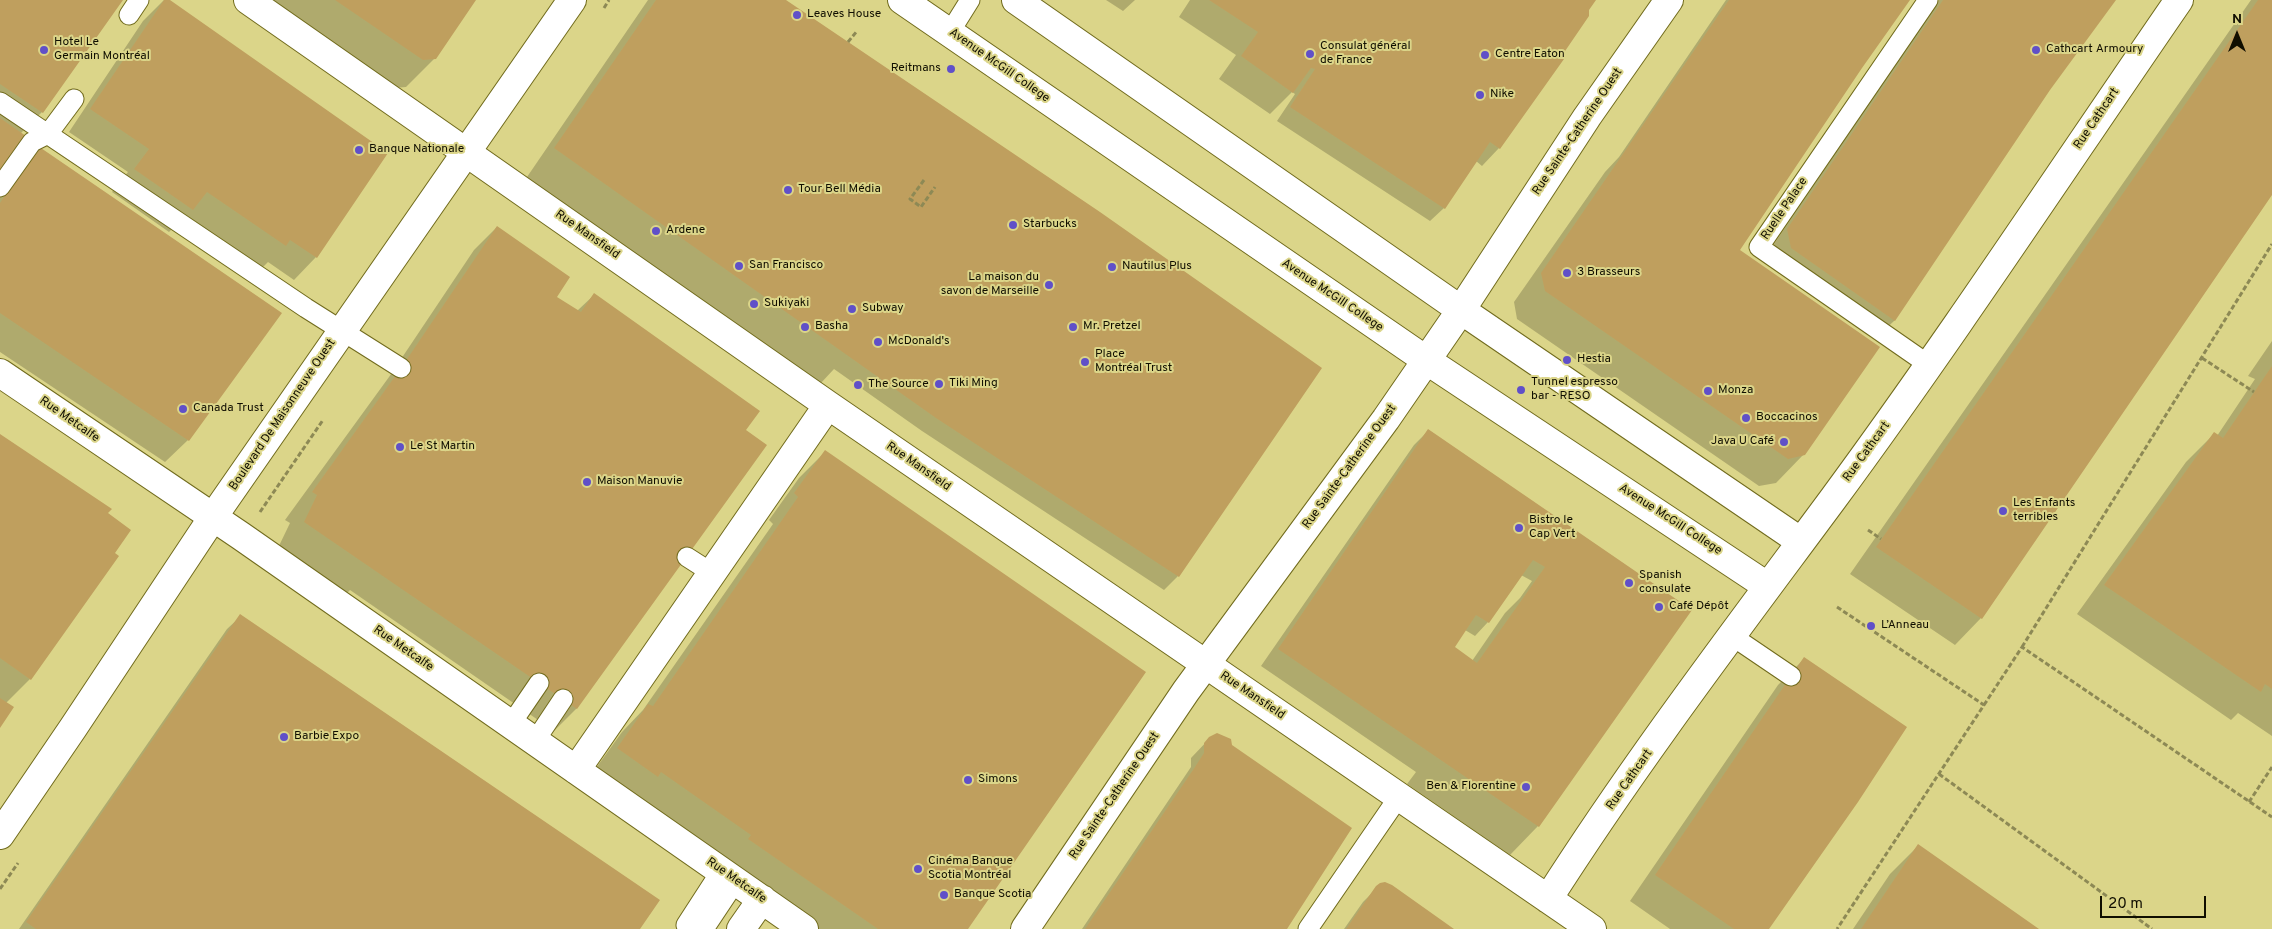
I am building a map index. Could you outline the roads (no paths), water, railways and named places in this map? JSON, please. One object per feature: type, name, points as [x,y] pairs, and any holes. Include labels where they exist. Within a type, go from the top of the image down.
[{"type":"street","name":"Rue Mansfield","points":[[248,0],[467,151],[828,405],[1205,664],[1400,795],[1592,929]]},
{"type":"street","name":"Boulevard De Maisonneuve Ouest","points":[[0,835],[74,728],[213,517],[572,0]]},
{"type":"street","name":"Avenue McGill College","points":[[902,0],[1426,360],[1767,586]]},
{"type":"street","points":[[1016,0],[1461,310],[1800,541]]},
{"type":"street","name":"Rue Sainte-Catherine Ouest","points":[[1025,929],[1205,664],[1386,419],[1461,310],[1587,117],[1669,0]]},
{"type":"street","name":"Rue Cathcart","points":[[1548,899],[1767,586],[1929,365],[2177,1]]},
{"type":"street","name":"Rue Metcalfe","points":[[0,373],[213,517],[804,929]]},
{"type":"street","points":[[576,770],[828,405]]},
{"type":"street","points":[[741,929],[762,899]]},
{"type":"lane","points":[[950,32],[970,0]]},
{"type":"lane","name":"Ruelle Palace","points":[[1928,0],[1759,247],[1929,365]]},
{"type":"lane","points":[[0,187],[32,142],[48,134],[74,99]]},
{"type":"lane","points":[[0,102],[341,331],[401,368]]},
{"type":"lane","points":[[687,558],[712,573]]},
{"type":"lane","points":[[1732,636],[1791,676]]},
{"type":"lane","points":[[511,724],[539,683]]},
{"type":"lane","points":[[534,741],[563,699]]},
{"type":"lane","points":[[1308,929],[1400,795]]},
{"type":"lane","points":[[695,927],[728,876]]},
{"type":"place","name":"Leaves House","points":[[797,15]]},
{"type":"place","name":"Hotel Le Germain Montréal","points":[[44,50]]},
{"type":"place","name":"Cathcart Armoury","points":[[2036,50]]},
{"type":"place","name":"Consulat général de France","points":[[1310,54]]},
{"type":"place","name":"Centre Eaton","points":[[1485,55]]},
{"type":"place","name":"Reitmans","points":[[951,69]]},
{"type":"place","name":"Nike","points":[[1480,95]]},
{"type":"place","name":"Banque Nationale","points":[[359,150]]},
{"type":"place","name":"Tour Bell Média","points":[[788,190]]},
{"type":"place","name":"Starbucks","points":[[1013,225]]},
{"type":"place","name":"Ardene","points":[[656,231]]},
{"type":"place","name":"San Francisco","points":[[739,266]]},
{"type":"place","name":"Nautilus Plus","points":[[1112,267]]},
{"type":"place","name":"3 Brasseurs","points":[[1567,273]]},
{"type":"place","name":"La maison du savon de Marseille","points":[[1049,285]]},
{"type":"place","name":"Sukiyaki","points":[[754,304]]},
{"type":"place","name":"Subway","points":[[852,309]]},
{"type":"place","name":"Basha","points":[[805,327]]},
{"type":"place","name":"Mr. Pretzel","points":[[1073,327]]},
{"type":"place","name":"McDonald's","points":[[878,342]]},
{"type":"place","name":"Hestia","points":[[1567,360]]},
{"type":"place","name":"Place Montréal Trust","points":[[1085,362]]},
{"type":"place","name":"Tiki Ming","points":[[939,384]]},
{"type":"place","name":"The Source","points":[[858,385]]},
{"type":"place","name":"Tunnel espresso bar - RESO","points":[[1521,390]]},
{"type":"place","name":"Monza","points":[[1708,391]]},
{"type":"place","name":"Canada Trust","points":[[183,409]]},
{"type":"place","name":"Boccacinos","points":[[1746,418]]},
{"type":"place","name":"Java U Café","points":[[1784,442]]},
{"type":"place","name":"Le St Martin","points":[[400,447]]},
{"type":"place","name":"Maison Manuvie","points":[[587,482]]},
{"type":"place","name":"Les Enfants terribles","points":[[2003,511]]},
{"type":"place","name":"Bistro le Cap Vert","points":[[1519,528]]},
{"type":"place","name":"Spanish consulate","points":[[1629,583]]},
{"type":"place","name":"Café Dépôt","points":[[1659,607]]},
{"type":"place","name":"L’Anneau","points":[[1871,626]]},
{"type":"place","name":"Barbie Expo","points":[[284,737]]},
{"type":"place","name":"Simons","points":[[968,780]]},
{"type":"place","name":"Ben & Florentine","points":[[1526,787]]},
{"type":"place","name":"Cinéma Banque Scotia Montréal","points":[[918,869]]},
{"type":"place","name":"Banque Scotia","points":[[944,895]]}]
